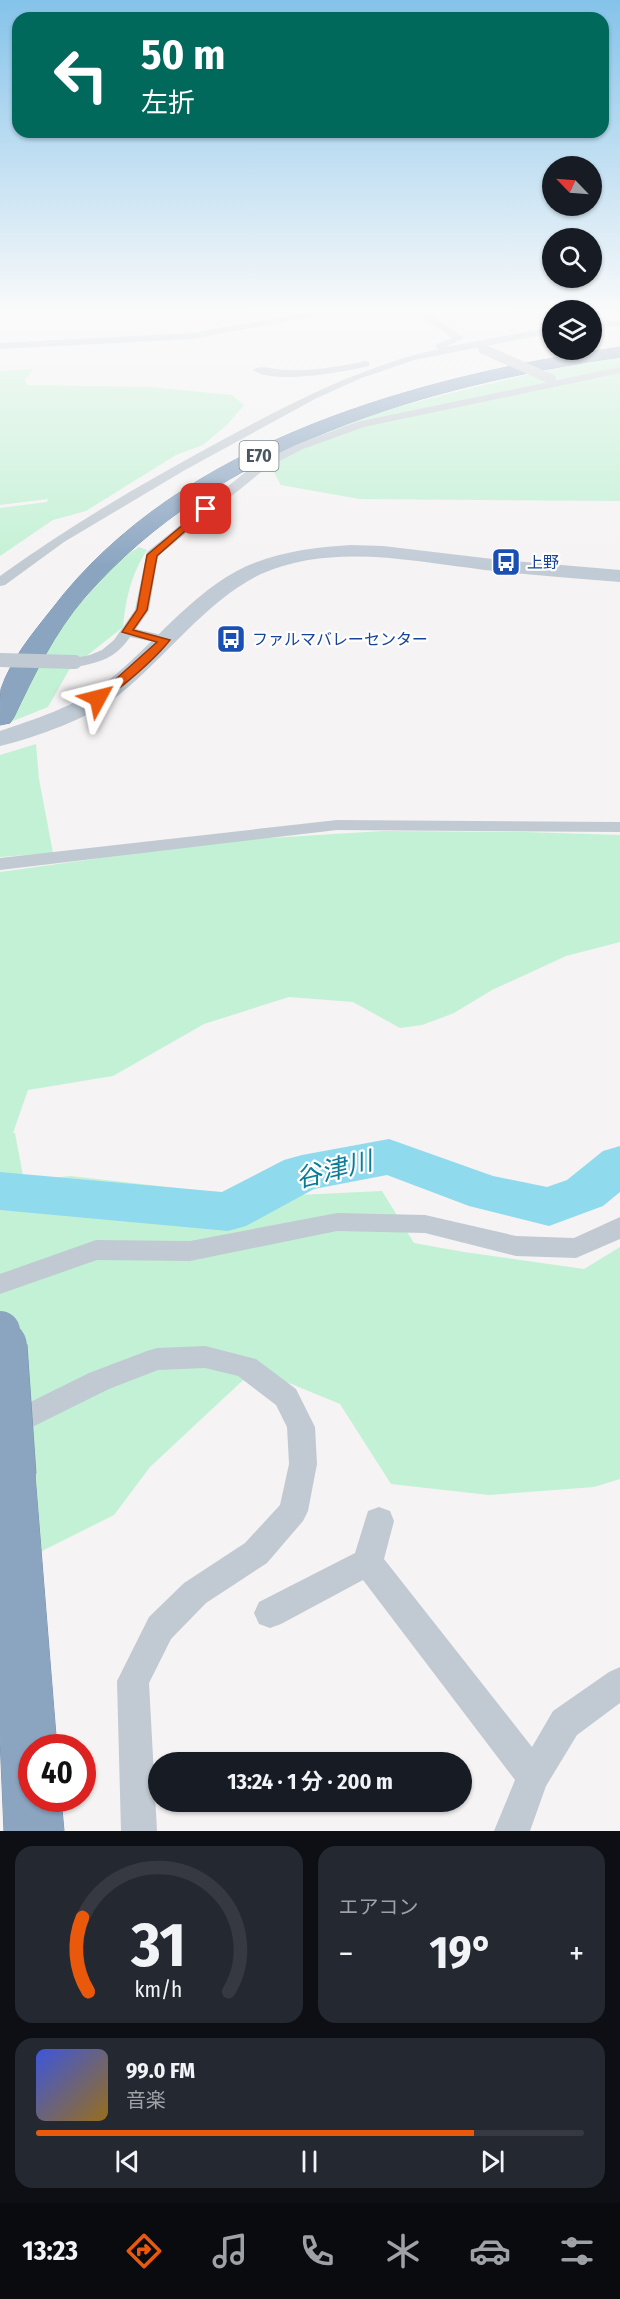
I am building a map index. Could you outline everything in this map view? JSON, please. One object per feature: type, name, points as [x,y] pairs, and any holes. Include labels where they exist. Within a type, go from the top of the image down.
[{"type":"highway","name":"E70","points":[[0,694],[32,637],[74,584],[110,549],[155,513],[202,483],[281,440],[367,406],[405,394]]},
{"type":"highway","name":"E70","points":[[0,717],[12,686],[40,638],[82,585],[117,550],[208,484],[287,442],[392,402],[420,394]]},
{"type":"highway","points":[[0,1331],[5,1453],[27,1734]]},
{"type":"highway","points":[[33,1812],[34,1831]]},
{"type":"street","points":[[0,582],[59,539],[101,513],[181,466],[319,394]]},
{"type":"street","points":[[0,660],[75,662],[94,659],[107,653],[127,632],[142,610],[152,555],[262,465],[299,447],[361,424],[491,394]]},
{"type":"street","points":[[0,739],[85,706],[111,690],[223,588],[242,574],[283,559],[308,553],[365,550],[620,576]]},
{"type":"street","points":[[127,632],[165,640]]},
{"type":"street","points":[[0,864],[337,825],[620,827]]},
{"type":"street","points":[[0,1284],[96,1250],[190,1251],[337,1222],[425,1224],[516,1246],[576,1248],[620,1226]]},
{"type":"street","points":[[5,1453],[99,1381],[157,1359],[205,1357],[246,1367],[286,1397],[301,1427],[303,1464],[293,1510],[256,1552],[195,1593],[160,1628],[132,1681],[139,1831]]},
{"type":"street","points":[[270,1613],[368,1562],[379,1521]]},
{"type":"street","points":[[368,1562],[533,1776]]},
{"type":"street","points":[[512,1831],[533,1776],[565,1723],[620,1683]]},
{"type":"green space","points":[[0,394],[226,394],[232,395],[244,405],[228,424],[203,445],[176,455],[86,511],[53,520],[0,556],[0,508],[47,502],[48,499],[0,505]]},
{"type":"green space","points":[[446,394],[620,394],[620,501],[359,499],[281,485],[268,462],[311,438],[380,412]]},
{"type":"green space","points":[[139,547],[147,550],[130,587],[123,627],[69,670],[48,707],[8,723],[50,638],[117,561]]},
{"type":"green space","points":[[36,744],[39,779],[53,853],[0,857],[0,755]]},
{"type":"green space","points":[[383,831],[620,835],[620,942],[566,956],[492,990],[454,1013],[422,1025],[400,1028],[353,1002],[289,997],[204,1024],[113,1076],[28,1090],[13,1133],[15,1133],[24,1181],[70,1176],[257,1197],[382,1191],[414,1243],[584,1269],[620,1247],[620,1479],[594,1487],[489,1495],[391,1484],[340,1404],[255,1369],[150,1467],[114,1515],[0,1572],[0,872],[223,841]]},
{"type":"waterway","name":"谷津川","points":[[0,1191],[228,1212],[302,1173],[389,1157],[487,1193],[549,1207],[585,1193],[620,1164]]},
{"type":"place","name":"上野","points":[[506,562]]},
{"type":"place","name":"ファルマバレーセンター","points":[[231,639]]},
{"type":"route","points":[[98,698],[111,690],[165,640],[127,632],[142,610],[152,555],[206,509]]}]
